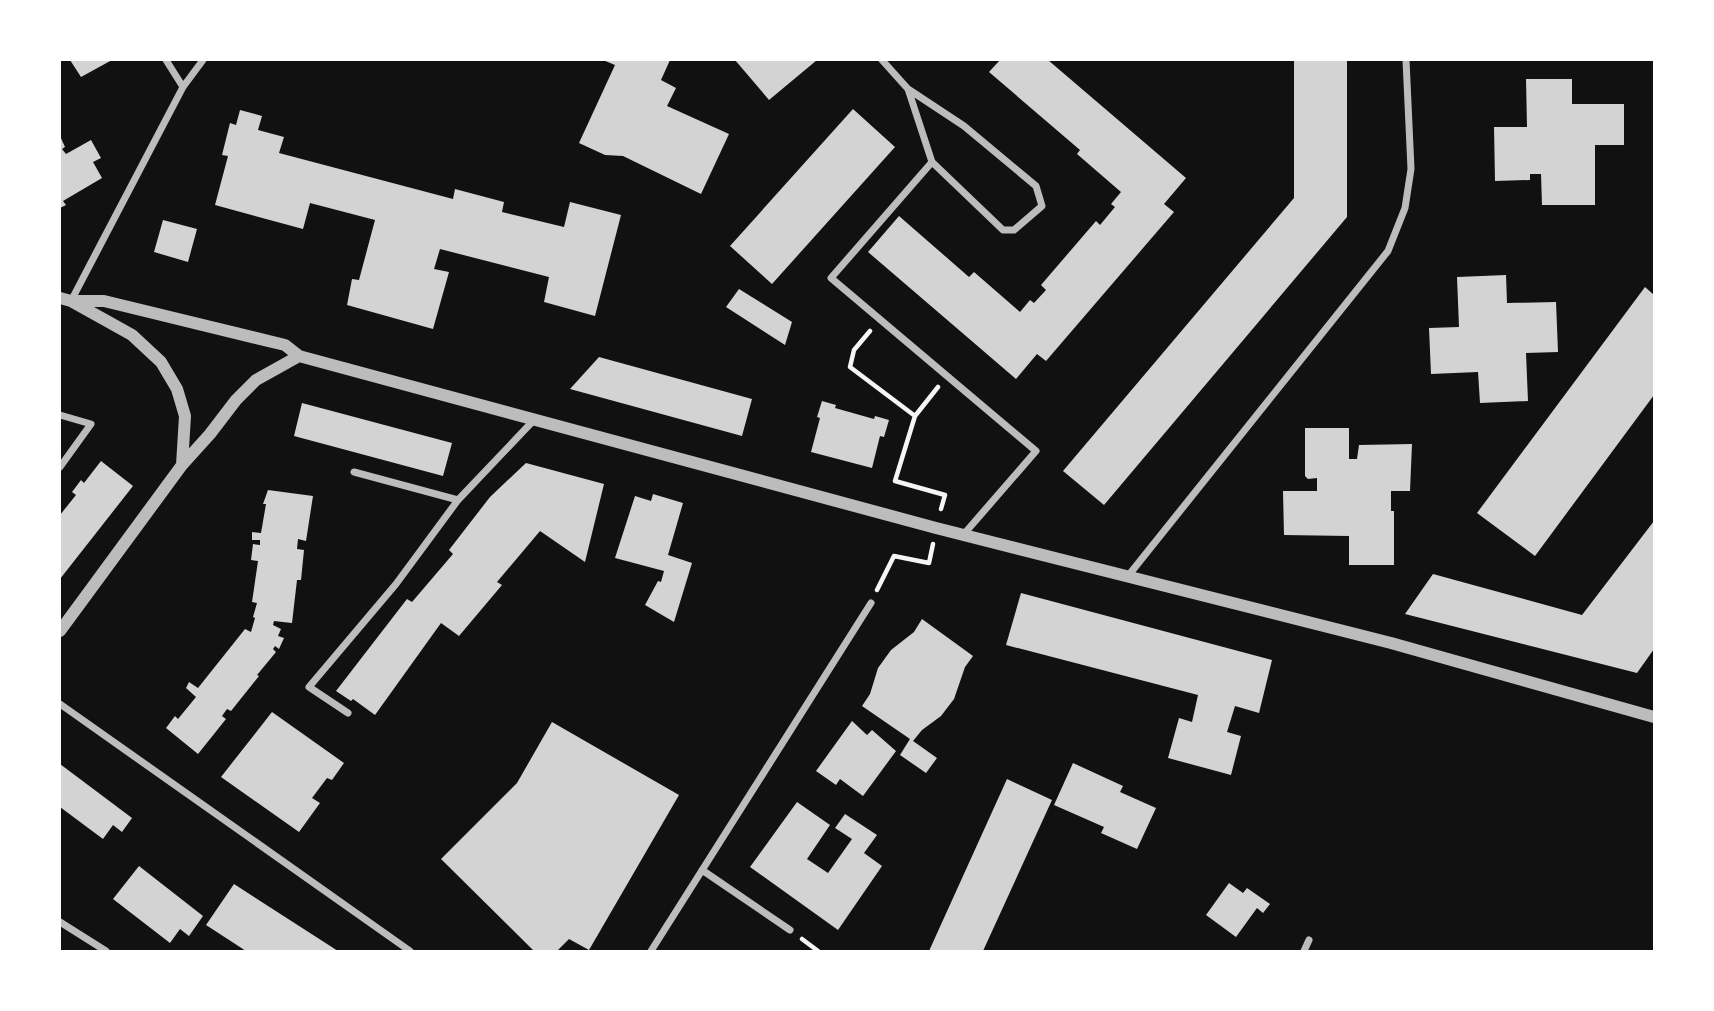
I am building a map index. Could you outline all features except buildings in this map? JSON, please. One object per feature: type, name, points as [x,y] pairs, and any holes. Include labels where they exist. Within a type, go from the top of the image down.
[{"type":"street","points":[[166,60],[183,87]]},
{"type":"street","points":[[65,299],[183,87],[203,60]]},
{"type":"street","points":[[882,60],[908,89],[964,126],[1037,186],[1042,206],[1014,230],[1003,230],[932,162],[908,89]]},
{"type":"street","points":[[1127,577],[1388,251],[1405,208],[1411,169],[1406,60]]},
{"type":"street","points":[[932,162],[831,278],[1036,451],[964,534]]},
{"type":"street","points":[[65,299],[104,301],[285,345],[299,356],[533,421],[936,528],[1391,643],[1654,718]]},
{"type":"street","points":[[65,299],[132,335],[161,362],[177,389],[185,416],[182,465]]},
{"type":"street","points":[[60,631],[182,465],[236,400],[256,380],[299,356]]},
{"type":"street","points":[[60,415],[91,424],[60,467]]},
{"type":"street","points":[[348,713],[309,687],[396,584],[458,500],[533,421]]},
{"type":"street","points":[[354,472],[458,500]]},
{"type":"street","points":[[651,951],[871,603]]},
{"type":"street","points":[[60,704],[410,951]]},
{"type":"street","points":[[702,870],[790,930]]},
{"type":"street","points":[[60,922],[106,951]]},
{"type":"street","points":[[1304,951],[1309,940]]},
{"type":"street","points":[[89,951],[93,944]]},
{"type":"path","points":[[880,319],[854,350],[850,367],[915,416]]},
{"type":"path","points":[[871,603],[894,556],[929,563],[945,495],[895,481],[915,416],[947,376]]}]
